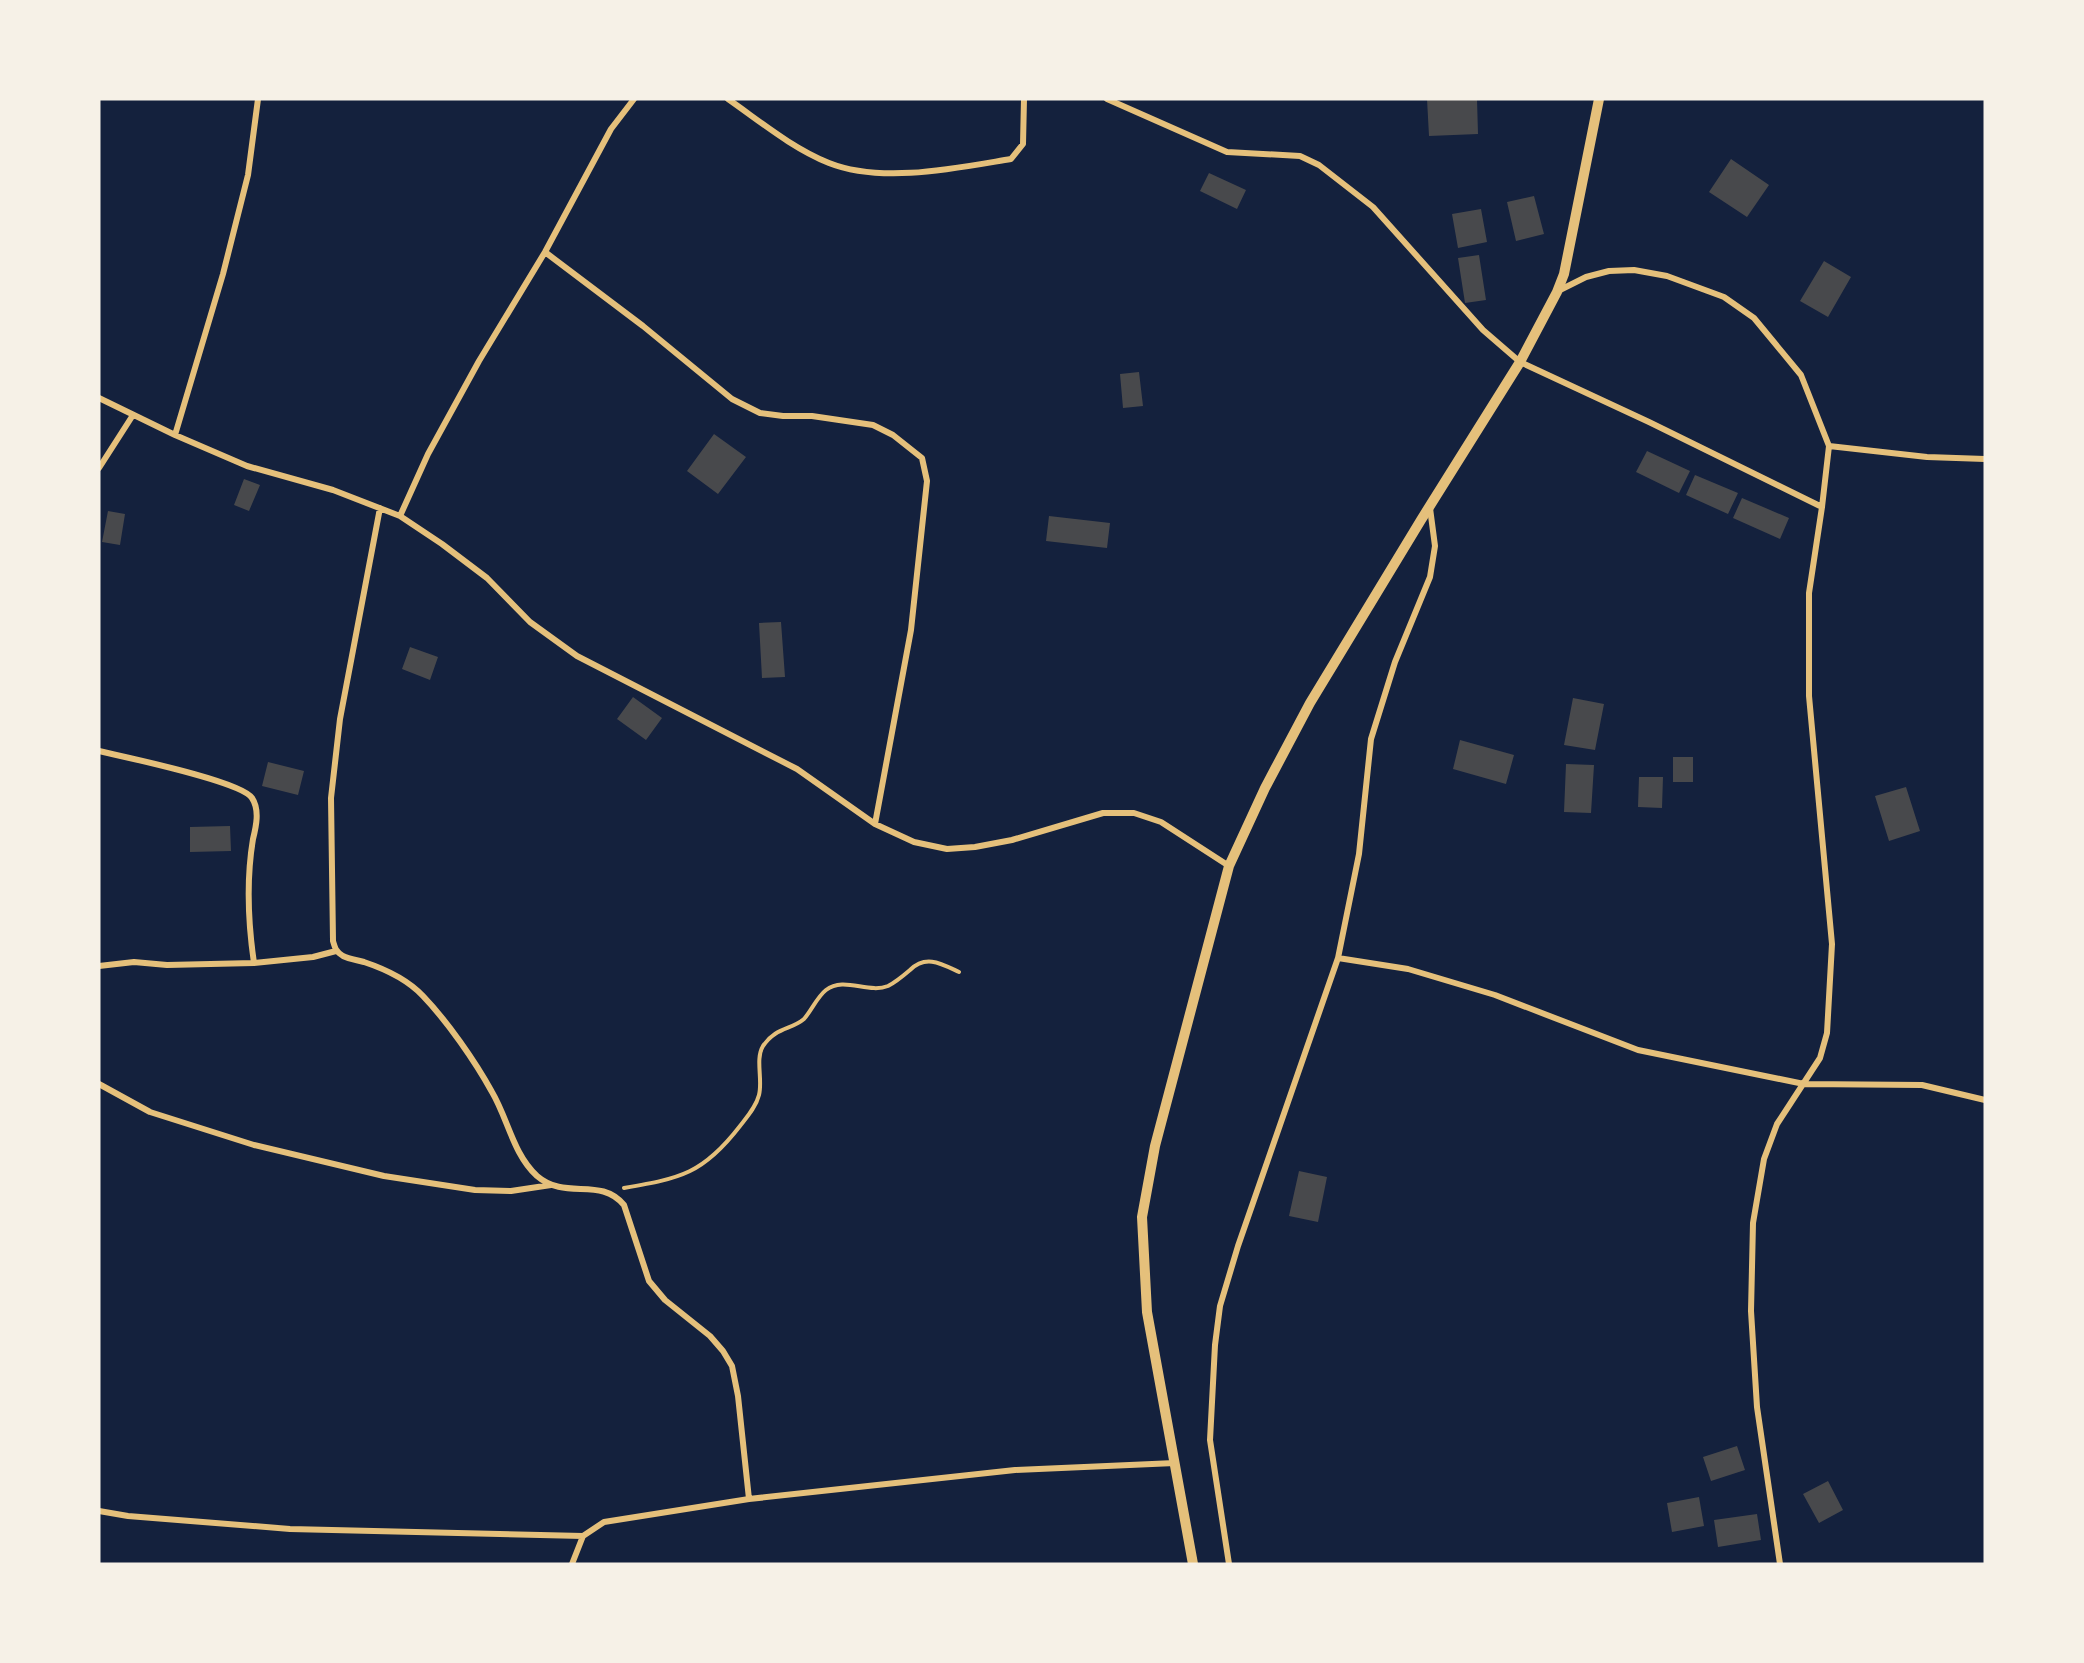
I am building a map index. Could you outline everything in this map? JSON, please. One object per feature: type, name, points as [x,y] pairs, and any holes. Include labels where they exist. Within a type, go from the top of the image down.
[{"type":"street","points":[[175,435],[224,274],[248,175],[258,99]]},
{"type":"street","points":[[400,516],[434,444],[479,361],[545,252],[611,129],[634,99]]},
{"type":"street","points":[[728,99],[791,144],[831,164],[868,172],[937,172],[1011,159],[1023,144],[1024,99]]},
{"type":"street","points":[[1107,99],[1227,152],[1300,156],[1319,165],[1373,207],[1483,330],[1520,362],[1822,507]]},
{"type":"street","points":[[1193,1564],[1147,1312],[1142,1216],[1155,1146],[1229,866],[1265,788],[1310,703],[1520,362],[1557,292],[1566,263],[1599,99]]},
{"type":"street","points":[[545,252],[643,326],[732,399],[760,413],[812,416],[873,425],[893,435],[922,458],[927,482],[911,630],[875,824]]},
{"type":"street","points":[[1557,292],[1586,278],[1609,271],[1635,270],[1667,276],[1724,297],[1754,318],[1801,375],[1829,446],[1809,593],[1809,696],[1832,944],[1827,1033],[1820,1058],[1777,1124],[1764,1159],[1753,1223],[1751,1311],[1757,1407],[1780,1564]]},
{"type":"street","points":[[99,398],[175,435],[247,466],[333,490],[400,516],[487,578],[530,621],[577,656],[796,770],[875,824],[914,842],[947,849],[975,847],[1012,840],[1103,813],[1134,813],[1161,822],[1229,866]]},
{"type":"street","points":[[99,468],[133,415]]},
{"type":"street","points":[[1829,446],[1927,457],[1985,459]]},
{"type":"street","points":[[1229,1564],[1209,1440],[1220,1306],[1242,1235],[1338,958],[1359,854],[1371,739],[1395,662],[1430,577],[1435,546],[1430,505]]},
{"type":"street","points":[[380,508],[340,718],[331,798],[333,941],[336,951],[344,957],[367,963],[404,980],[423,996],[470,1055],[494,1094],[522,1157],[537,1176],[551,1185],[569,1190],[608,1191],[624,1204],[649,1281],[665,1300],[710,1336],[732,1366],[738,1396],[748,1499]]},
{"type":"street","points":[[99,751],[184,771],[240,789],[252,797],[256,821],[248,899],[254,963]]},
{"type":"street","points":[[99,966],[134,962],[167,965],[254,963],[314,957],[336,951]]},
{"type":"street","points":[[1338,958],[1408,969],[1495,995],[1638,1050],[1804,1084],[1922,1085],[1985,1100]]},
{"type":"street","points":[[99,1084],[150,1112],[254,1145],[384,1176],[476,1190],[511,1191],[551,1185]]},
{"type":"street","points":[[572,1564],[583,1536],[604,1522],[748,1499],[1015,1470],[1175,1463]]},
{"type":"street","points":[[99,1511],[128,1516],[290,1529],[583,1536]]},
{"type":"path","points":[[608,1191],[654,1183],[685,1174],[703,1165],[724,1146],[751,1112],[759,1097],[762,1047],[779,1030],[805,1017],[825,990],[838,984],[886,987],[901,978],[916,963],[927,961],[937,962],[959,972]]},
{"type":"building","points":[[1427,99],[1477,99],[1478,134],[1429,136]]},
{"type":"building","points":[[1731,159],[1769,185],[1747,217],[1709,192]]},
{"type":"building","points":[[1209,173],[1246,190],[1237,209],[1200,191]]},
{"type":"building","points":[[1534,196],[1544,234],[1516,241],[1507,202]]},
{"type":"building","points":[[1481,209],[1487,242],[1458,248],[1452,214]]},
{"type":"building","points":[[1479,255],[1486,300],[1465,303],[1458,258]]},
{"type":"building","points":[[1824,261],[1851,277],[1828,317],[1800,301]]},
{"type":"building","points":[[1139,372],[1143,406],[1123,408],[1120,374]]},
{"type":"building","points":[[714,434],[746,457],[718,494],[687,471]]},
{"type":"building","points":[[1647,451],[1690,471],[1679,493],[1636,472]]},
{"type":"building","points":[[1695,475],[1738,493],[1728,514],[1686,495]]},
{"type":"building","points":[[244,479],[260,485],[249,511],[234,505]]},
{"type":"building","points":[[1742,498],[1789,518],[1780,539],[1733,518]]},
{"type":"building","points":[[108,511],[125,514],[120,545],[102,542]]},
{"type":"building","points":[[1049,516],[1110,523],[1107,548],[1046,541]]},
{"type":"building","points":[[781,622],[785,677],[762,678],[759,623]]},
{"type":"building","points":[[410,647],[438,657],[430,680],[402,669]]},
{"type":"building","points":[[633,697],[662,718],[646,740],[617,719]]},
{"type":"building","points":[[1573,698],[1604,704],[1595,750],[1564,745]]},
{"type":"building","points":[[1460,740],[1514,755],[1506,784],[1453,769]]},
{"type":"building","points":[[1673,757],[1693,757],[1693,782],[1673,782]]},
{"type":"building","points":[[268,762],[304,771],[298,795],[262,786]]},
{"type":"building","points":[[1566,764],[1594,765],[1591,813],[1564,812]]},
{"type":"building","points":[[1639,777],[1663,777],[1662,808],[1638,807]]},
{"type":"building","points":[[1906,787],[1920,831],[1889,841],[1875,796]]},
{"type":"building","points":[[230,826],[231,851],[190,852],[190,827]]},
{"type":"building","points":[[1299,1171],[1327,1177],[1318,1222],[1289,1216]]},
{"type":"building","points":[[1737,1446],[1745,1470],[1711,1481],[1703,1457]]},
{"type":"building","points":[[1828,1481],[1843,1510],[1819,1523],[1803,1494]]},
{"type":"building","points":[[1699,1497],[1704,1526],[1672,1532],[1667,1503]]},
{"type":"building","points":[[1757,1514],[1761,1540],[1718,1547],[1714,1520]]}]
